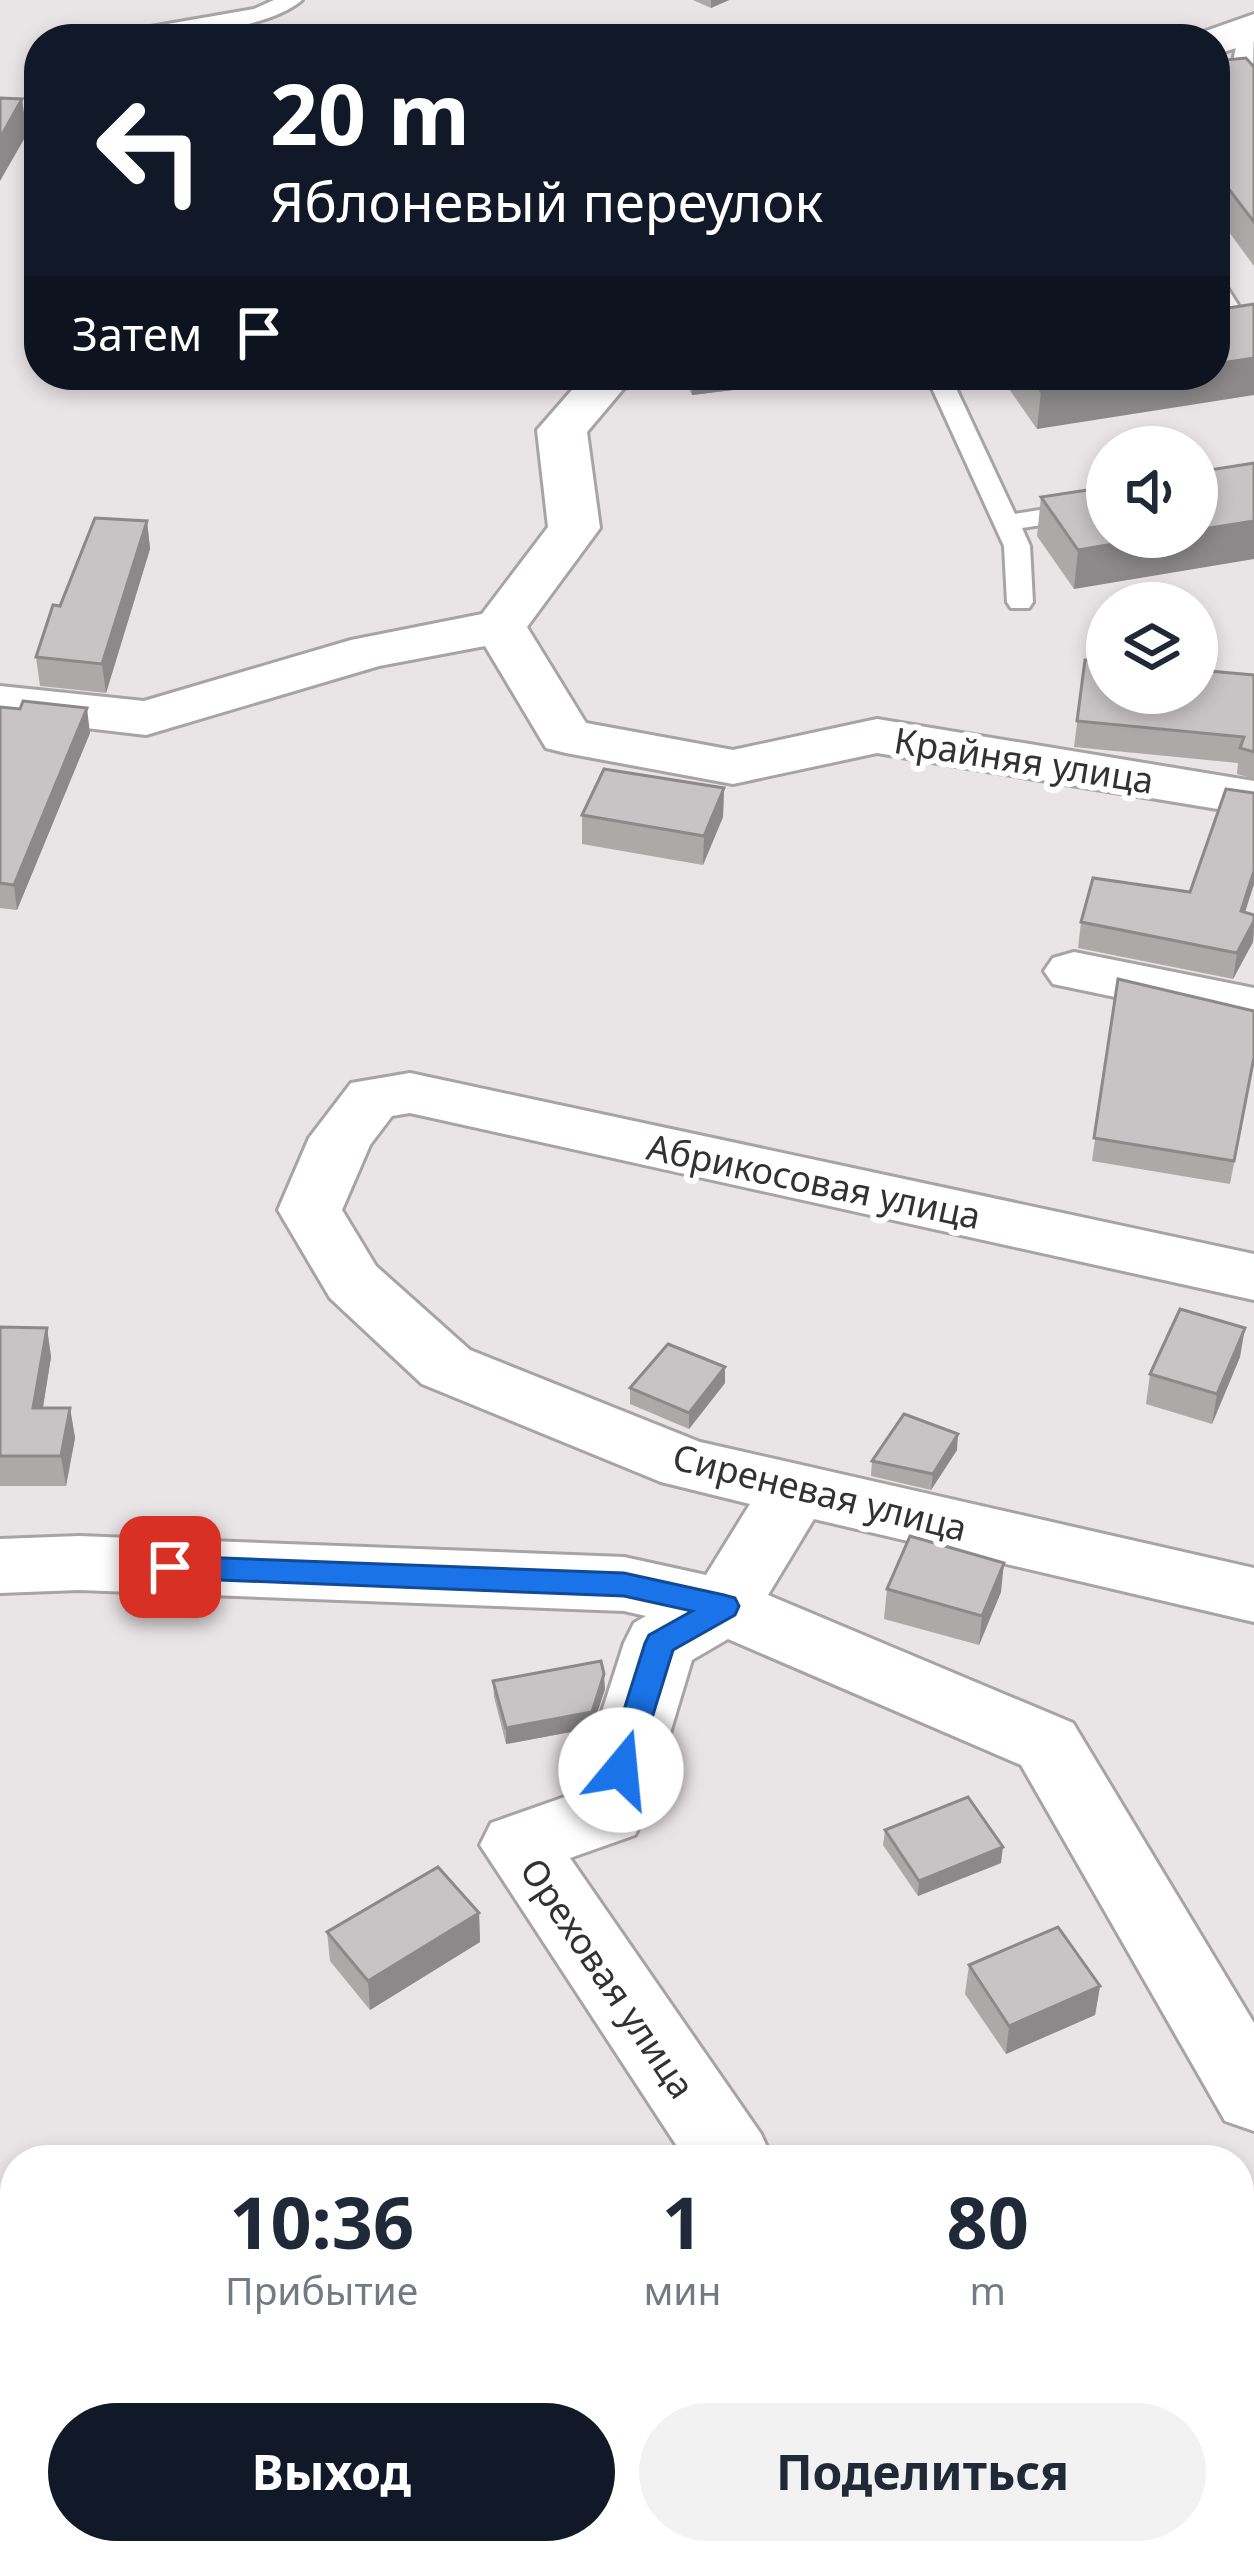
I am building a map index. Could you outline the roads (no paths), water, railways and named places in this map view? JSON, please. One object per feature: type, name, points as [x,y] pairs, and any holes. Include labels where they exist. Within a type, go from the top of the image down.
[{"type":"street","points":[[0,702],[146,718],[370,651],[500,627],[574,528],[562,430],[598,390]]},
{"type":"street","name":"Крайняя улица","points":[[500,627],[566,736],[734,766],[877,736],[1254,798]]},
{"type":"street","points":[[1074,971],[1254,1007]]},
{"type":"street","name":"Абрикосовая улица","points":[[373,1098],[410,1093],[1254,1277]]},
{"type":"street","name":"Сиреневая улица","points":[[373,1098],[341,1138],[310,1210],[353,1282],[446,1367],[686,1464],[1254,1595]]},
{"type":"street","points":[[724,1606],[796,1489]]},
{"type":"street","points":[[0,1566],[80,1563],[624,1584],[724,1606],[1047,1744],[1254,2096]]},
{"type":"street","name":"Ореховая улица","points":[[722,2145],[518,1845],[608,1813],[660,1643],[724,1606]]},
{"type":"lane","points":[[202,24],[259,14],[292,0]]},
{"type":"lane","points":[[945,390],[1017,546],[1020,602]]},
{"type":"lane","points":[[1007,524],[1086,510]]}]
